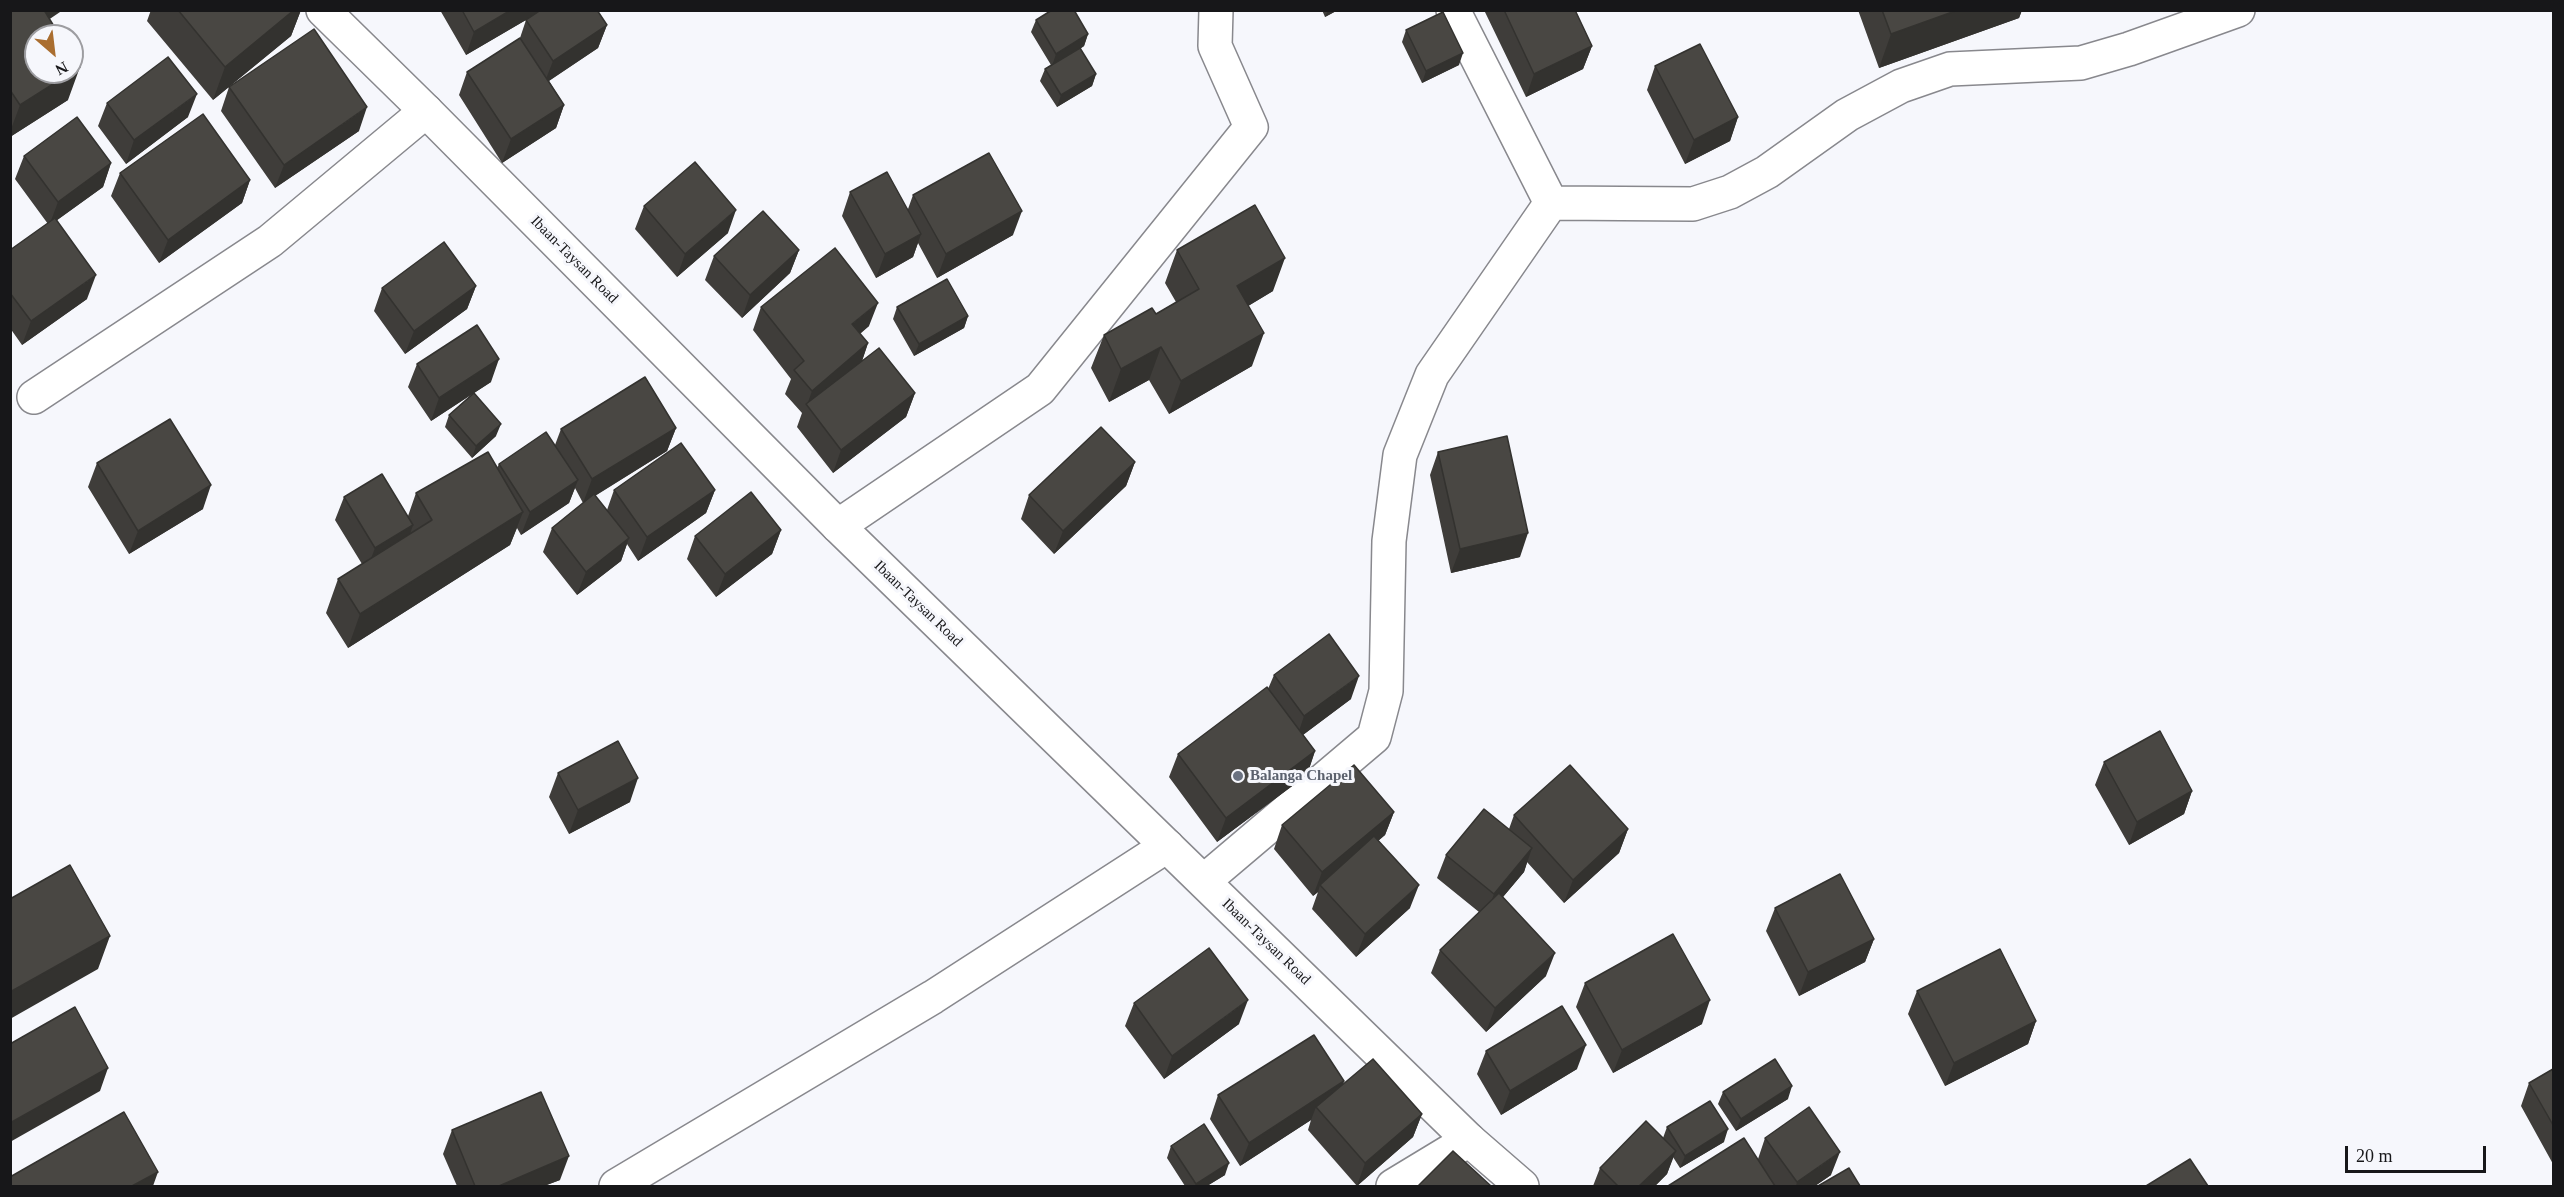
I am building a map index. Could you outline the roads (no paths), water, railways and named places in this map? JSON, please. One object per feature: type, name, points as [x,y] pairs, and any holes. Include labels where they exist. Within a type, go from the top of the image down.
[{"type":"street","name":"Ibaan-Taysan Road","points":[[323,10],[838,526],[1469,1140],[1522,1186]]},
{"type":"street","points":[[838,526],[1040,389],[1251,127],[1215,46],[1216,10]]},
{"type":"street","points":[[1454,10],[1551,202]]},
{"type":"street","points":[[1551,202],[1693,204],[1730,192],[1767,172],[1847,116],[1901,86],[1920,79],[1950,69],[2081,63],[2129,49],[2238,10]]},
{"type":"street","points":[[34,397],[270,242],[426,111]]},
{"type":"street","points":[[1204,881],[1374,737],[1386,691],[1389,541],[1400,455],[1432,375],[1551,202]]},
{"type":"street","points":[[616,1186],[933,998],[1167,846]]},
{"type":"street","points":[[1393,1186],[1469,1140]]},
{"type":"place","name":"Balanga Chapel","points":[[1238,776]]}]
